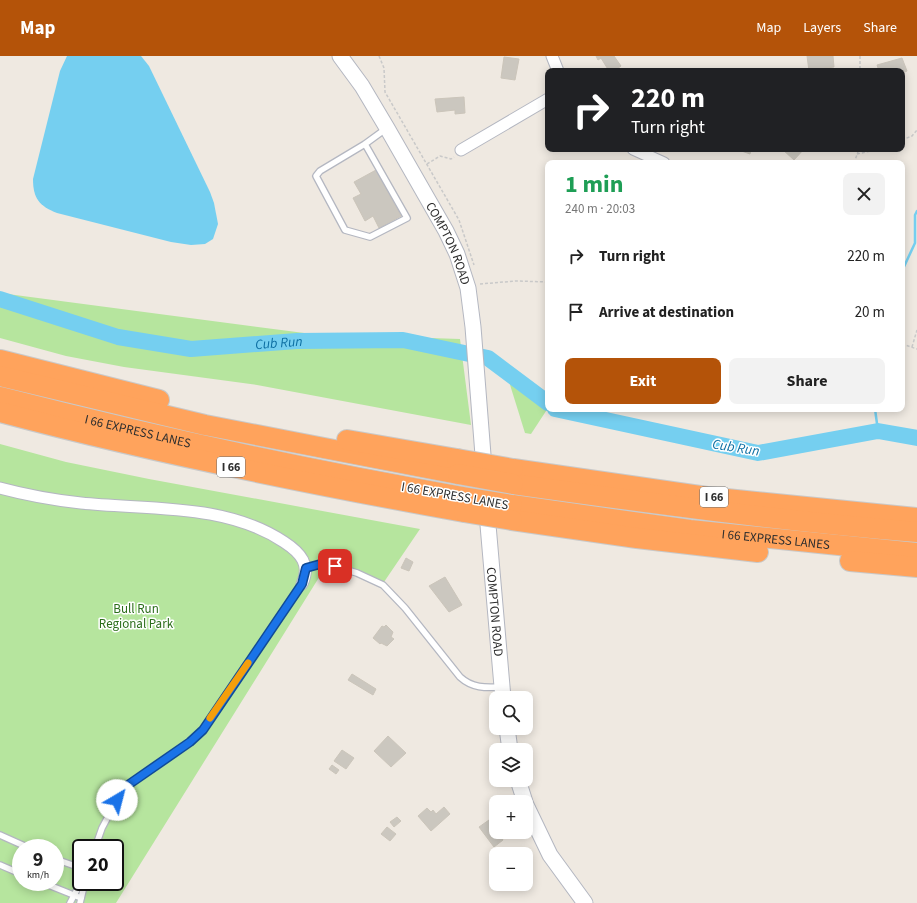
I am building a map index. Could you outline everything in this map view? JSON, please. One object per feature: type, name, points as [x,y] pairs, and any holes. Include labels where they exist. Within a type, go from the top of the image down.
[{"type":"highway","name":"I 66","points":[[0,360],[78,381],[237,418],[364,443],[458,467],[513,476],[917,518]]},
{"type":"highway","name":"I 66 EXPRESS LANES","points":[[0,376],[205,425],[458,467]]},
{"type":"highway","name":"I 66 EXPRESS LANES","points":[[0,397],[248,456],[464,505]]},
{"type":"highway","name":"I 66","points":[[0,412],[100,438],[270,476],[512,512],[696,546],[917,567]]},
{"type":"highway","name":"I 66 EXPRESS LANES","points":[[513,476],[692,509],[825,524],[917,532]]},
{"type":"highway","name":"I 66 EXPRESS LANES","points":[[512,512],[917,553]]},
{"type":"street","name":"COMPTON ROAD","points":[[340,56],[362,86],[387,128],[446,231],[457,254],[468,288],[473,327],[483,455]]},
{"type":"street","points":[[552,56],[557,68]]},
{"type":"street","points":[[461,150],[545,101]]},
{"type":"street","points":[[640,152],[657,160]]},
{"type":"street","points":[[0,488],[71,502],[190,512],[237,521],[267,532],[291,546],[302,558],[306,568],[302,584]]},
{"type":"street","name":"COMPTON ROAD","points":[[488,525],[503,691]]},
{"type":"street","points":[[533,820],[550,855],[586,903]]},
{"type":"lane","points":[[365,144],[407,218],[370,237],[345,230],[316,176],[320,170],[365,144],[387,128]]},
{"type":"lane","points":[[306,568],[324,563],[357,573],[383,585],[405,608],[460,677],[467,683],[495,691]]},
{"type":"lane","points":[[98,839],[102,828],[117,800],[128,785],[190,742],[203,730],[302,584]]},
{"type":"lane","points":[[0,835],[12,840]]},
{"type":"lane","points":[[0,866],[12,871]]},
{"type":"lane","points":[[64,891],[74,895],[80,900]]},
{"type":"lane","points":[[70,903],[76,891]]},
{"type":"path","points":[[379,56],[384,68],[385,92],[459,220],[476,271]]},
{"type":"path","points":[[860,56],[860,68]]},
{"type":"path","points":[[905,139],[912,136],[917,130]]},
{"type":"path","points":[[427,164],[440,156],[452,159],[462,152],[461,150]]},
{"type":"path","points":[[855,160],[857,154],[866,152]]},
{"type":"path","points":[[478,278],[480,285],[516,281],[545,282]]},
{"type":"path","points":[[912,347],[917,330]]},
{"type":"path","points":[[905,345],[917,349]]},
{"type":"green space","points":[[0,293],[312,334],[460,339],[471,425],[257,385],[124,367],[66,356],[0,338]]},
{"type":"green space","points":[[507,375],[545,395],[545,412],[531,434],[525,433]]},
{"type":"green space","name":"Bull Run Regional Park","points":[[0,444],[66,462],[149,479],[420,529],[384,582],[341,563],[328,563],[124,890],[124,839],[72,839],[72,891],[123,891],[116,903],[0,903]]},
{"type":"water","points":[[67,56],[141,56],[149,66],[210,192],[214,203],[218,224],[213,239],[205,244],[191,245],[171,242],[57,213],[41,204],[34,191],[33,179],[60,71]]},
{"type":"building","points":[[596,56],[614,56],[621,66],[618,68],[607,68],[601,58],[598,60]]},
{"type":"building","points":[[807,56],[833,56],[834,67],[809,68]]},
{"type":"building","points":[[504,57],[519,59],[515,80],[501,78]]},
{"type":"building","points":[[902,58],[907,71],[905,72],[905,68],[878,68],[877,65]]},
{"type":"building","points":[[464,97],[465,113],[455,114],[455,110],[437,112],[435,99]]},
{"type":"building","points":[[785,152],[801,152],[794,160]]},
{"type":"building","points":[[376,170],[401,216],[379,228],[373,216],[365,221],[353,198],[361,194],[354,182]]},
{"type":"building","points":[[406,558],[413,562],[409,571],[401,568]]},
{"type":"building","points":[[445,577],[462,605],[449,612],[429,586]]},
{"type":"building","points":[[386,625],[393,632],[391,637],[394,639],[387,646],[381,643],[380,644],[373,638],[382,626],[384,627]]},
{"type":"building","points":[[352,674],[376,689],[373,695],[348,680]]},
{"type":"building","points":[[388,736],[406,753],[391,767],[374,751]]},
{"type":"building","points":[[342,750],[354,758],[346,769],[334,761]]},
{"type":"building","points":[[332,765],[339,770],[336,774],[329,769]]},
{"type":"building","points":[[444,807],[450,814],[431,831],[418,816],[427,808],[431,812],[433,810],[436,814]]},
{"type":"building","points":[[397,817],[401,821],[394,827],[390,822]]},
{"type":"building","points":[[489,820],[489,839],[503,840],[494,847],[479,827]]},
{"type":"building","points":[[387,827],[396,834],[390,841],[381,834]]},
{"type":"waterway","points":[[905,265],[915,243],[915,215],[917,211]]},
{"type":"waterway","name":"Cub Run","points":[[0,299],[118,337],[191,349],[297,341],[403,340],[488,358],[545,401]]},
{"type":"waterway","name":"Cub Run","points":[[569,412],[758,453],[878,431],[917,438]]},
{"type":"waterway","points":[[875,412],[878,431]]},
{"type":"slow traffic","points":[[210,718],[248,663]]},
{"type":"route","points":[[117,800],[128,785],[190,742],[203,730],[302,584],[305,578],[306,568],[324,563],[335,566]]}]
